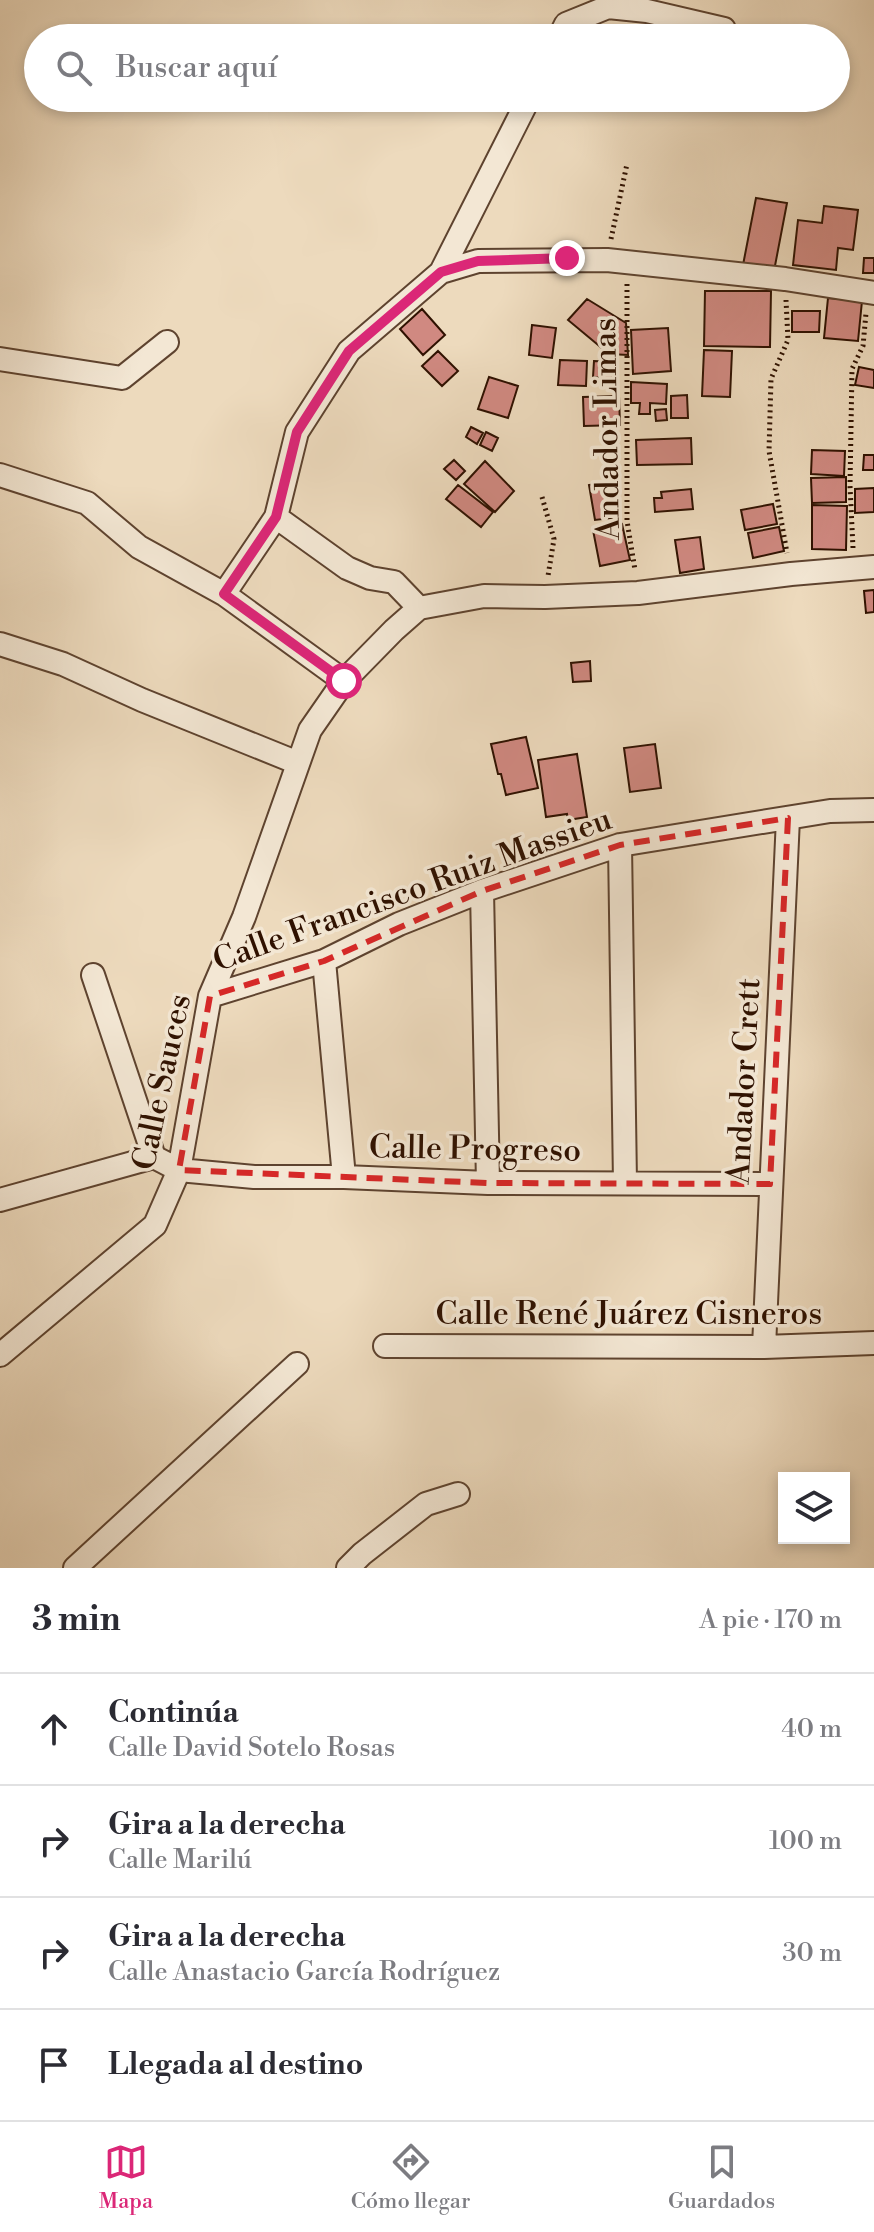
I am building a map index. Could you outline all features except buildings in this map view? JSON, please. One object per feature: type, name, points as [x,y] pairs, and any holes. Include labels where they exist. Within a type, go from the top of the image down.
[{"type":"street","points":[[566,24],[608,7],[647,11],[703,24]]},
{"type":"street","points":[[224,594],[276,517],[297,432],[349,351],[441,272],[522,112]]},
{"type":"street","points":[[441,272],[478,261],[616,262],[785,279],[871,293]]},
{"type":"street","points":[[0,359],[122,378],[167,342]]},
{"type":"street","points":[[0,475],[87,503],[139,547],[224,594],[344,681]]},
{"type":"street","points":[[276,517],[347,568],[370,578],[394,582],[419,608],[484,596],[638,593],[864,567]]},
{"type":"street","name":"Calle Sauces","points":[[0,1355],[155,1225],[179,1170],[210,996],[244,917],[310,730],[344,681],[419,608]]},
{"type":"street","points":[[0,644],[63,664],[142,700],[298,763]]},
{"type":"street","name":"Calle Francisco Ruiz Massieu","points":[[210,996],[324,961],[399,924],[482,891],[620,845],[830,811],[874,810]]},
{"type":"street","name":"Andador Crett","points":[[764,1347],[788,818]]},
{"type":"street","points":[[620,845],[625,1183]]},
{"type":"street","points":[[482,891],[488,1183]]},
{"type":"street","points":[[324,961],[344,1177]]},
{"type":"street","points":[[93,975],[154,1157]]},
{"type":"street","points":[[0,1200],[154,1157],[179,1170]]},
{"type":"street","name":"Calle Progreso","points":[[179,1170],[254,1177],[488,1183],[770,1184]]},
{"type":"street","name":"Calle René Juárez Cisneros","points":[[385,1346],[764,1347],[874,1343]]},
{"type":"street","points":[[75,1568],[297,1364]]},
{"type":"street","points":[[348,1568],[426,1504],[458,1494]]},
{"type":"path","name":"Andador Limas","points":[[627,164],[616,262],[628,333],[627,521],[638,593]]},
{"type":"path","points":[[785,279],[788,340],[771,379],[769,451],[791,574]]},
{"type":"path","points":[[864,567],[850,486],[852,369],[863,346],[871,293]]},
{"type":"path","points":[[542,497],[554,539],[545,597]]},
{"type":"highlighted area","points":[[788,818],[770,1184],[488,1183],[179,1170],[210,996],[324,961],[482,891],[620,845]]},
{"type":"route","points":[[344,681],[224,594],[276,517],[297,432],[349,351],[441,272],[478,261],[567,258]]}]
